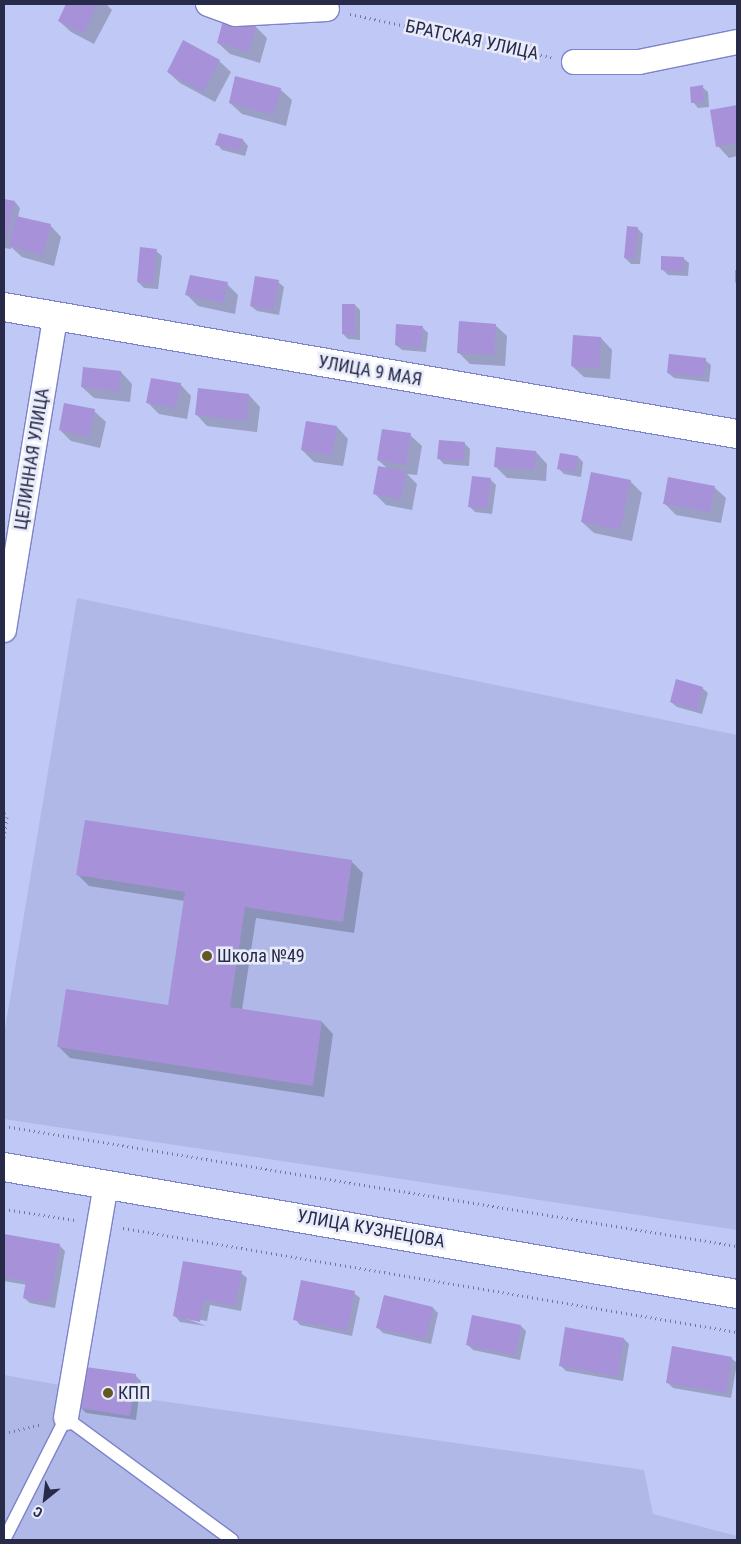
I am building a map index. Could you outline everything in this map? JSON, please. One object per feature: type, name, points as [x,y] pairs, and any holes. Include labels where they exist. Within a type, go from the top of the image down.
[{"type":"street","points":[[208,4],[235,14],[328,9]]},
{"type":"street","points":[[574,62],[639,62],[737,42]]},
{"type":"street","name":"УЛИЦА 9 МАЯ","points":[[4,306],[55,317],[737,434]]},
{"type":"street","name":"ЦЕЛИННАЯ УЛИЦА","points":[[4,630],[55,317]]},
{"type":"street","name":"УЛИЦА КУЗНЕЦОВА","points":[[4,1167],[106,1183],[737,1294]]},
{"type":"street","points":[[66,1418],[106,1183]]},
{"type":"lane","points":[[4,1540],[66,1418],[230,1540]]},
{"type":"path","name":"БРАТСКАЯ УЛИЦА","points":[[328,9],[574,62]]},
{"type":"path","points":[[4,813],[7,817],[4,839]]},
{"type":"path","points":[[4,1126],[737,1246]]},
{"type":"path","points":[[4,1209],[737,1332]]},
{"type":"path","points":[[4,1434],[66,1418]]},
{"type":"shaded area","points":[[77,598],[737,735],[737,1230],[4,1119],[4,1035]]},
{"type":"shaded area","points":[[85,1367],[136,1374],[133,1397],[644,1470],[653,1514],[737,1536],[737,1540],[4,1540],[4,1375],[82,1389]]},
{"type":"building","points":[[66,4],[98,4],[83,34],[58,21]]},
{"type":"building","points":[[224,17],[256,25],[249,52],[217,43]]},
{"type":"building","points":[[183,40],[220,60],[203,92],[167,72]]},
{"type":"building","points":[[235,76],[281,88],[274,115],[229,103]]},
{"type":"building","points":[[703,85],[704,102],[691,103],[690,87]]},
{"type":"building","points":[[737,105],[737,143],[716,147],[710,110]]},
{"type":"building","points":[[219,133],[243,139],[240,151],[215,145]]},
{"type":"building","points":[[4,199],[15,201],[5,245],[4,244]]},
{"type":"building","points":[[16,216],[51,224],[43,255],[9,246]]},
{"type":"building","points":[[627,226],[638,227],[635,259],[624,258]]},
{"type":"building","points":[[140,247],[157,249],[153,284],[137,282]]},
{"type":"building","points":[[661,256],[684,257],[683,271],[661,270]]},
{"type":"building","points":[[190,275],[228,282],[223,303],[185,295]]},
{"type":"building","points":[[255,276],[279,280],[273,310],[250,306]]},
{"type":"building","points":[[342,304],[355,304],[355,335],[342,334]]},
{"type":"building","points":[[459,321],[496,324],[494,355],[457,353]]},
{"type":"building","points":[[396,324],[423,326],[421,347],[395,345]]},
{"type":"building","points":[[573,335],[601,337],[599,369],[571,366]]},
{"type":"building","points":[[669,354],[706,358],[704,377],[667,373]]},
{"type":"building","points":[[83,367],[121,371],[119,392],[81,387]]},
{"type":"building","points":[[151,378],[181,383],[176,408],[146,403]]},
{"type":"building","points":[[198,388],[249,394],[246,421],[195,415]]},
{"type":"building","points":[[64,403],[95,409],[89,437],[59,430]]},
{"type":"building","points":[[306,421],[337,426],[332,456],[301,450]]},
{"type":"building","points":[[382,429],[411,433],[406,465],[377,460]]},
{"type":"building","points":[[439,440],[465,442],[464,461],[437,459]]},
{"type":"building","points":[[496,447],[536,451],[534,470],[494,467]]},
{"type":"building","points":[[560,453],[578,456],[575,472],[557,469]]},
{"type":"building","points":[[378,466],[406,471],[401,499],[373,494]]},
{"type":"building","points":[[591,472],[631,480],[620,530],[581,522]]},
{"type":"building","points":[[472,476],[491,478],[487,509],[468,507]]},
{"type":"building","points":[[668,477],[715,486],[710,512],[663,504]]},
{"type":"building","points":[[676,679],[703,687],[697,710],[670,702]]},
{"type":"building","name":"Школа №49","points":[[85,820],[352,860],[343,922],[245,907],[230,1007],[322,1021],[313,1086],[57,1047],[66,989],[168,1005],[185,892],[76,875]]},
{"type":"building","points":[[4,1234],[60,1244],[49,1303],[23,1298],[26,1281],[4,1277]]},
{"type":"building","points":[[183,1261],[242,1271],[235,1306],[204,1300],[200,1322],[173,1316]]},
{"type":"building","points":[[301,1280],[355,1291],[347,1331],[293,1320]]},
{"type":"building","points":[[384,1295],[433,1307],[426,1339],[376,1328]]},
{"type":"building","points":[[472,1315],[521,1325],[515,1355],[466,1345]]},
{"type":"building","points":[[565,1327],[624,1338],[618,1376],[559,1366]]},
{"type":"building","points":[[672,1346],[732,1357],[726,1393],[666,1383]]},
{"type":"building","name":"КПП","points":[[85,1367],[136,1374],[130,1416],[80,1408]]},
{"type":"place","name":"Школа №49","points":[[207,956]]},
{"type":"place","name":"КПП","points":[[108,1393]]}]
